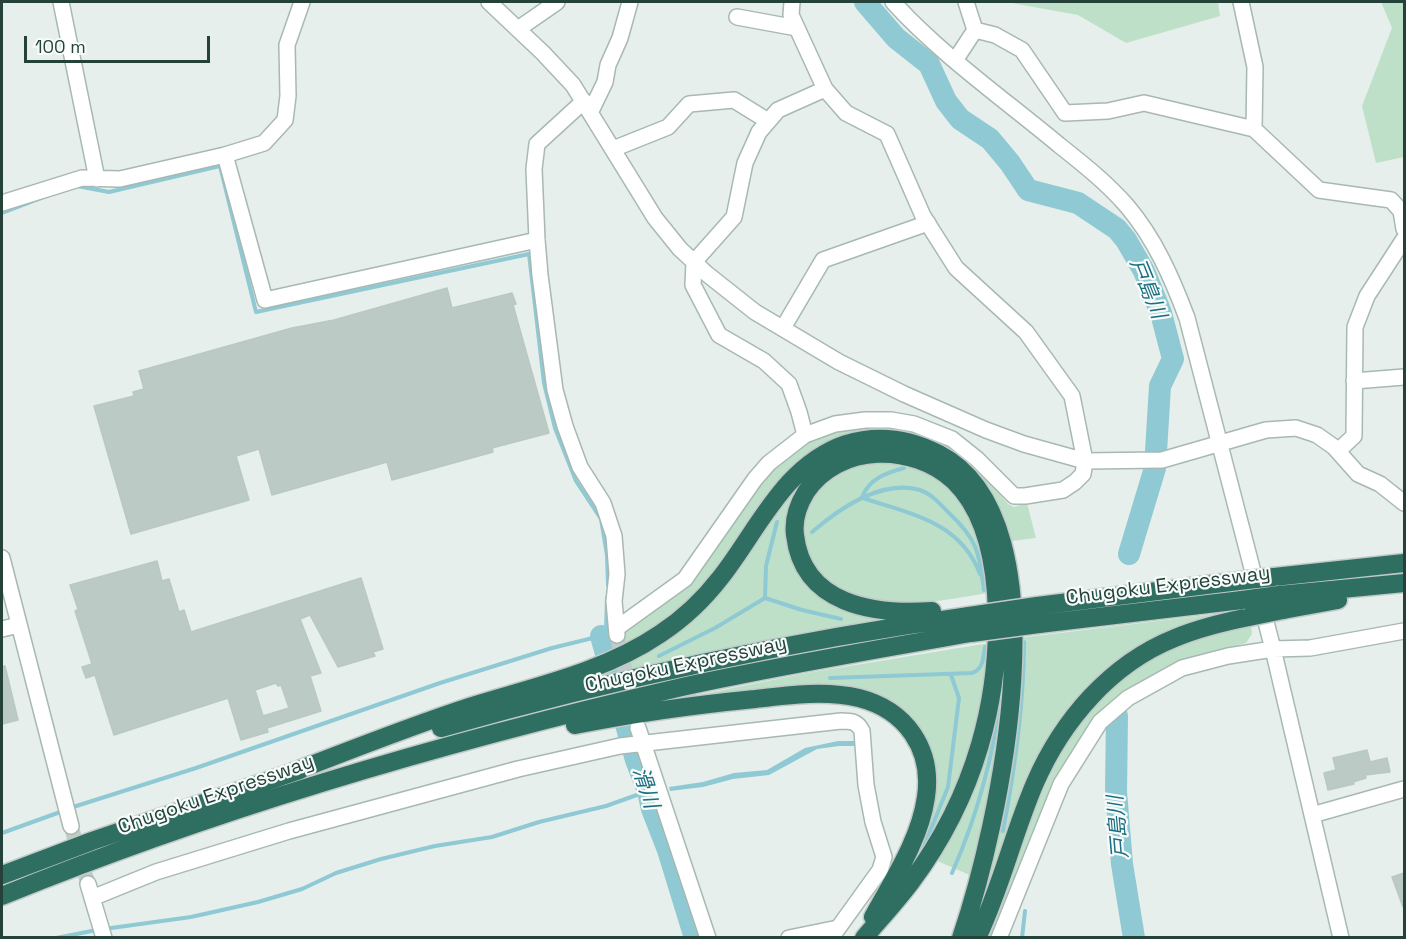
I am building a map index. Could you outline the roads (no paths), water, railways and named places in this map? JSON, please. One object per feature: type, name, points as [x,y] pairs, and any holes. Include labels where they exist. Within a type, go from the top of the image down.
[{"type":"highway","points":[[288,774],[425,722],[588,669],[638,647],[677,622],[707,594],[728,568],[772,504],[792,480],[816,459],[860,440],[891,439],[906,442],[922,446],[949,460],[967,475],[982,494],[990,507],[1001,536],[1010,586],[1012,661],[1006,743],[991,830],[961,938]]},
{"type":"highway","points":[[863,938],[895,903],[928,858],[957,804],[976,760],[994,686],[997,638],[995,583],[988,545],[978,516],[963,491],[932,466],[904,455],[875,454],[833,466],[812,484],[798,507],[794,531],[799,555],[805,568],[823,589],[850,603],[874,610],[970,619],[1037,610]]},
{"type":"highway","name":"Chugoku Expressway","points":[[2,875],[112,834],[288,774],[460,723],[681,668],[881,628],[970,619],[1203,585],[1404,563]]},
{"type":"highway","name":"Chugoku Expressway","points":[[1281,603],[1404,582]]},
{"type":"highway","points":[[977,938],[1001,882],[1035,784],[1061,734],[1076,713],[1112,678],[1152,650],[1246,608],[1404,589]]},
{"type":"highway","name":"Chugoku Expressway","points":[[1037,610],[1246,608]]},
{"type":"highway","name":"Chugoku Expressway","points":[[2,896],[188,827],[312,786],[443,747],[970,619]]},
{"type":"highway","points":[[443,747],[486,747],[579,724],[720,702],[823,694],[857,698],[874,703],[889,710],[910,730],[924,756],[927,782],[923,811],[909,849],[863,938]]},
{"type":"street","points":[[61,2],[97,179]]},
{"type":"street","points":[[2,203],[82,177],[120,179],[264,143],[285,120],[288,96],[287,45],[302,2]]},
{"type":"street","points":[[489,2],[554,63],[573,85],[656,218],[680,249],[755,312],[838,362],[986,430],[1024,444],[1085,460],[1162,460],[1266,430],[1296,428],[1317,435],[1338,451],[1358,474],[1380,484],[1404,503]]},
{"type":"street","points":[[518,29],[557,2]]},
{"type":"street","points":[[630,2],[620,38],[608,65],[605,82],[587,106],[537,144],[534,169],[541,287],[555,390],[580,467],[603,503],[614,536],[617,574],[614,601],[617,632],[685,579],[755,479],[769,463],[805,435],[835,424],[865,420],[891,420],[914,424],[952,439],[977,459],[1014,496],[1063,490],[1083,474],[1085,460],[1072,396],[1026,332],[956,268],[928,223],[887,134],[846,113],[825,89],[791,15],[792,2]]},
{"type":"street","points":[[893,2],[956,59],[1105,183],[1128,207],[1170,272],[1187,318],[1273,649],[1341,938]]},
{"type":"street","points":[[966,2],[975,30]]},
{"type":"street","points":[[1240,2],[1255,67],[1254,129]]},
{"type":"street","points":[[737,17],[797,28]]},
{"type":"street","points":[[956,59],[975,30]]},
{"type":"street","points":[[975,30],[995,34],[1022,50],[1065,113],[1108,111],[1144,103],[1254,129],[1319,189],[1391,200],[1401,211],[1404,229]]},
{"type":"street","points":[[805,435],[800,412],[789,384],[764,361],[719,335],[693,285],[694,262],[734,217],[745,163],[759,132],[778,111],[825,89]]},
{"type":"street","points":[[613,149],[668,127],[689,104],[734,100],[768,122]]},
{"type":"street","points":[[225,154],[265,300],[537,240]]},
{"type":"street","points":[[783,328],[823,260],[928,223]]},
{"type":"street","points":[[1338,451],[1354,436],[1355,327],[1367,297],[1404,239]]},
{"type":"street","points":[[1354,381],[1404,377]]},
{"type":"street","points":[[2,558],[72,826]]},
{"type":"street","points":[[2,629],[19,625]]},
{"type":"street","points":[[999,938],[1061,784],[1100,722],[1128,698],[1182,668],[1228,656],[1273,649],[1310,648],[1404,631]]},
{"type":"street","points":[[104,938],[90,891],[289,831],[518,769],[620,746],[853,721],[862,731],[866,785],[873,822],[884,857],[880,870],[834,933],[789,938]]},
{"type":"street","points":[[639,728],[708,938]]},
{"type":"street","points":[[1312,815],[1404,789]]},
{"type":"water","points":[[838,741],[858,741],[858,746],[817,749],[769,775],[670,791],[669,787],[703,782],[734,773],[767,770],[805,748]]},
{"type":"waterway","name":"戸島川","points":[[865,2],[896,38],[929,64],[946,101],[960,119],[990,139],[1028,190],[1078,203],[1117,229],[1144,271],[1161,313],[1173,359],[1160,386],[1155,468],[1129,554]]},
{"type":"waterway","points":[[77,186],[109,192],[220,166],[256,312],[529,254],[544,383],[555,428],[576,481],[601,519],[607,555],[608,585]]},
{"type":"waterway","points":[[2,213],[44,197]]},
{"type":"waterway","points":[[862,497],[874,481],[885,474],[904,468]]},
{"type":"waterway","points":[[812,532],[848,505],[876,492],[905,488],[920,490],[939,503],[972,539],[981,566],[984,590]]},
{"type":"waterway","points":[[863,498],[915,515],[947,531],[971,556],[980,574]]},
{"type":"waterway","points":[[765,598],[766,566],[777,522]]},
{"type":"waterway","points":[[70,808],[196,768],[440,683],[552,648],[601,636],[606,630],[607,598]]},
{"type":"waterway","points":[[659,656],[715,628],[765,598],[841,619]]},
{"type":"waterway","name":"滑川","points":[[601,636],[636,760],[668,850],[695,938]]},
{"type":"waterway","points":[[1003,831],[1018,736],[1024,642]]},
{"type":"waterway","points":[[830,678],[972,673],[981,666],[985,647]]},
{"type":"waterway","points":[[920,851],[948,787],[959,698],[951,675]]},
{"type":"waterway","points":[[952,873],[970,828],[984,781],[995,734],[1002,686]]},
{"type":"waterway","name":"戸島川","points":[[1117,716],[1116,792],[1122,864],[1134,938]]},
{"type":"waterway","points":[[104,929],[191,917],[258,902],[302,889],[336,873],[381,859],[435,846],[492,837],[539,822],[606,806],[648,791]]},
{"type":"waterway","points":[[2,833],[63,811]]},
{"type":"waterway","points":[[1022,938],[1025,911]]},
{"type":"waterway","points":[[56,938],[97,930]]},
{"type":"tunnel","points":[[617,635],[634,711]]},
{"type":"tunnel","points":[[71,826],[88,884]]}]
